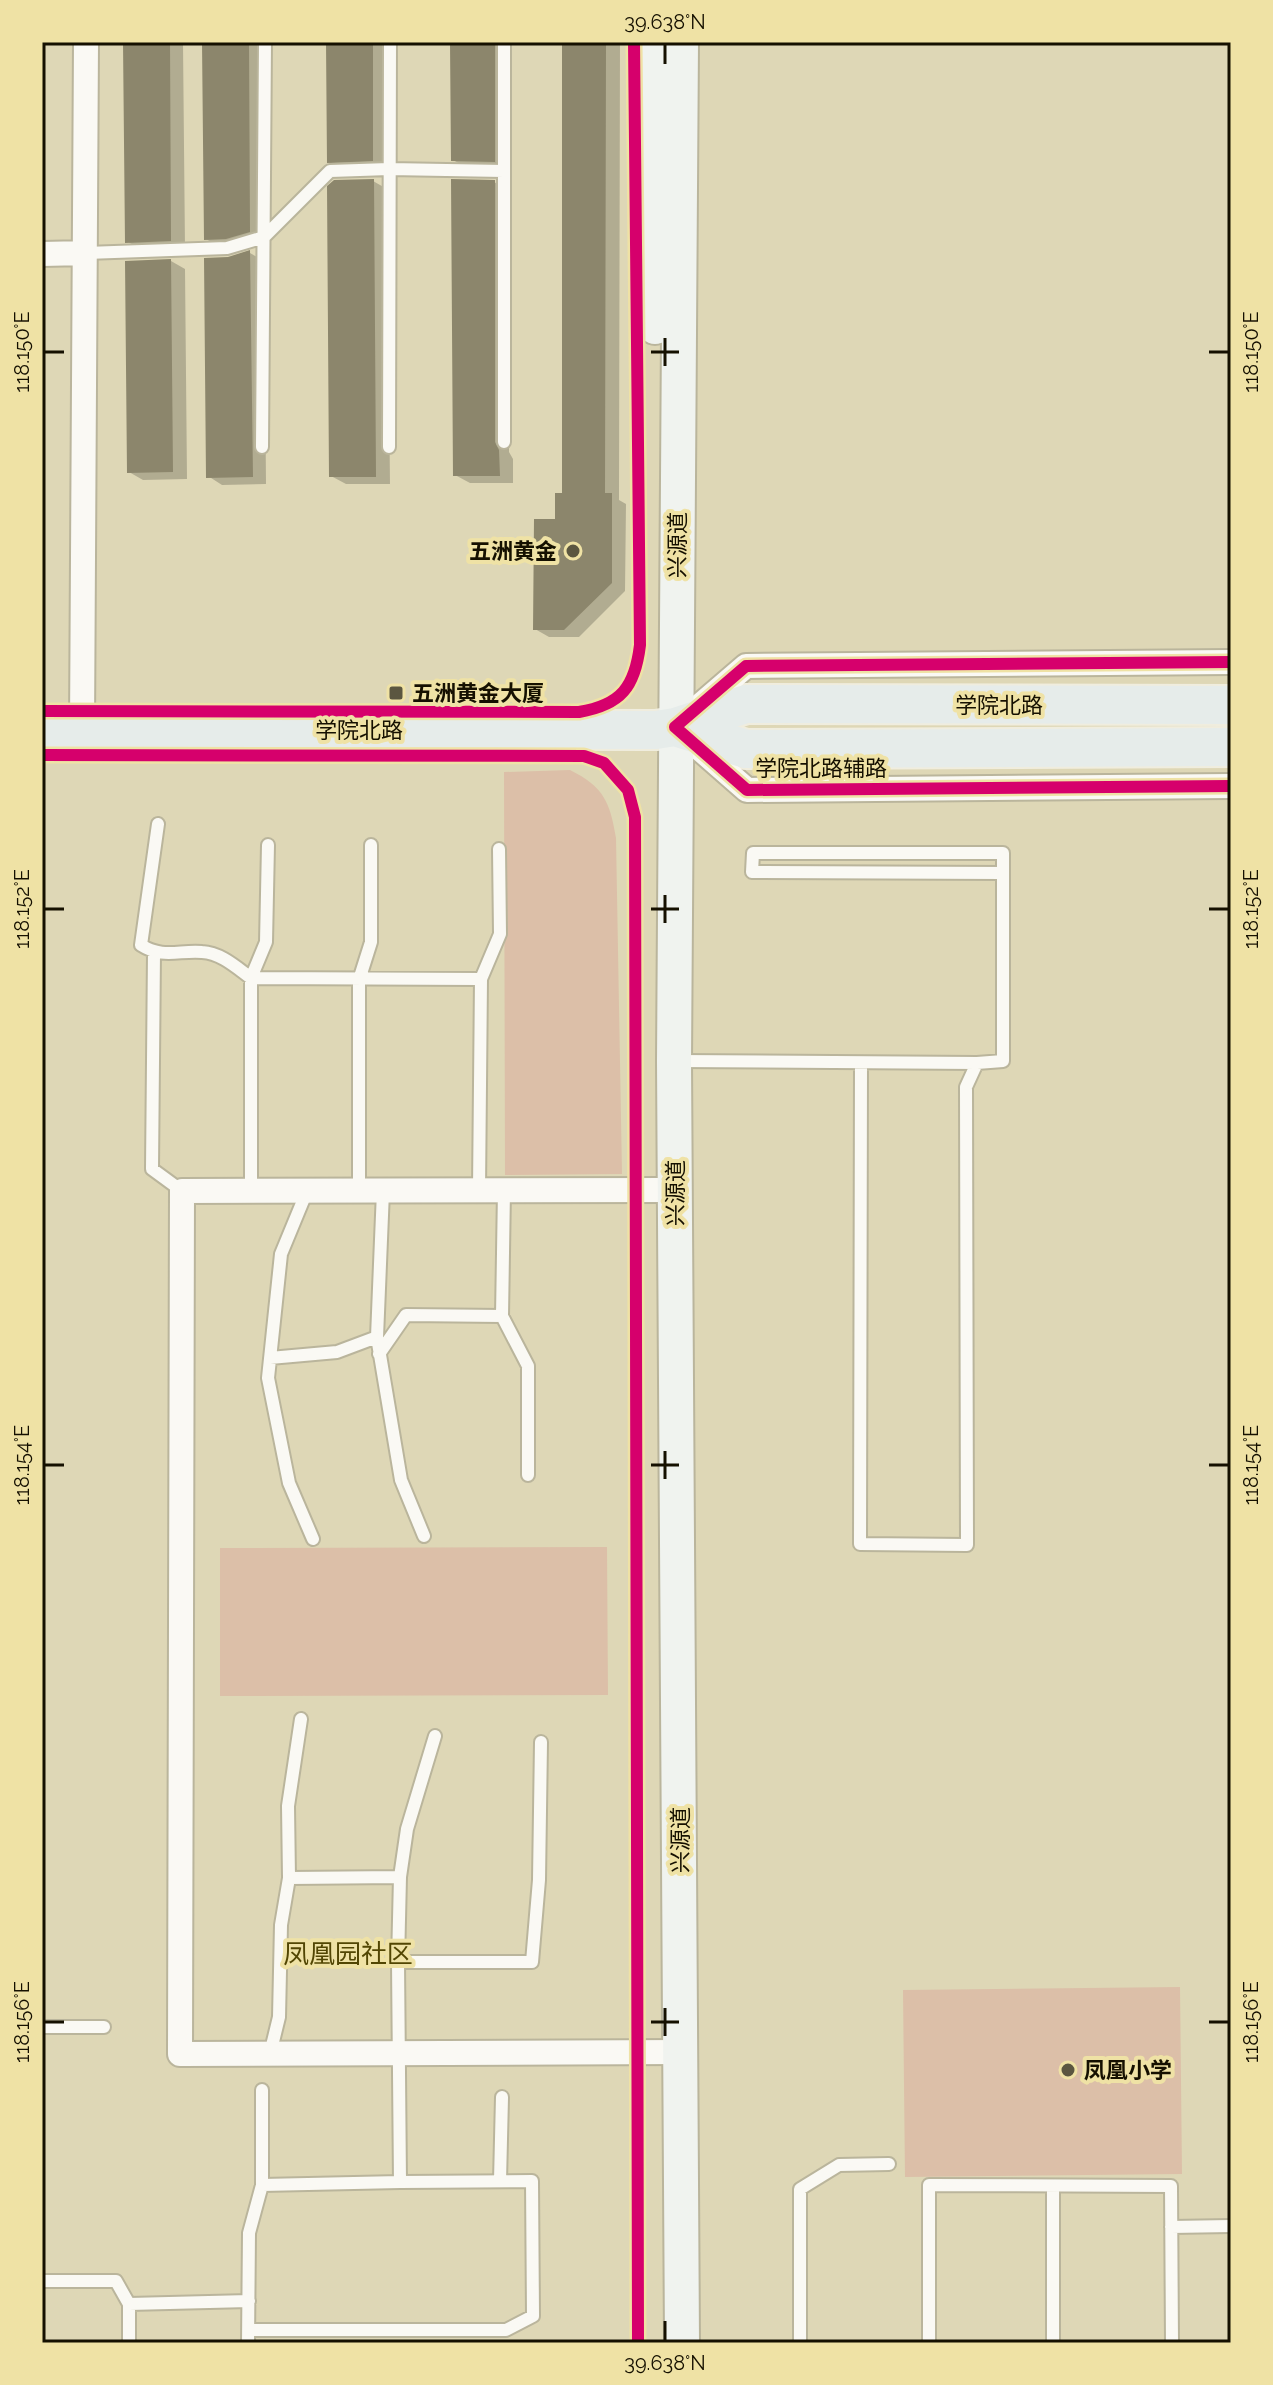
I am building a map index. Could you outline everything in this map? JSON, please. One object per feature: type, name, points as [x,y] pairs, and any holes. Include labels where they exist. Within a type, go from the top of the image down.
[{"type":"main road","name":"兴源道","points":[[655,42],[674,1061],[665,1190]]},
{"type":"main road","name":"兴源道","points":[[681,42],[666,729],[665,1190],[672,2052],[682,2343]]},
{"type":"main road","name":"学院北路","points":[[666,729],[746,704],[1231,705]]},
{"type":"main road","name":"学院北路","points":[[42,729],[666,729],[746,749],[1231,747]]},
{"type":"main road","name":"兴源道","points":[[662,2343],[672,2052]]},
{"type":"street","points":[[82,729],[86,42]]},
{"type":"street","points":[[42,254],[86,253]]},
{"type":"street","points":[[1075,705],[1079,662]]},
{"type":"street","points":[[666,729],[746,666],[1231,662]]},
{"type":"street","name":"学院北路辅路","points":[[666,729],[747,790],[1231,786]]},
{"type":"street","points":[[1072,786],[1074,748]]},
{"type":"street","points":[[665,1190],[182,1191],[180,2054],[672,2052]]},
{"type":"lane","points":[[262,447],[265,42]]},
{"type":"lane","points":[[389,447],[390,42]]},
{"type":"lane","points":[[504,42],[504,442]]},
{"type":"lane","points":[[86,253],[227,248],[264,237],[330,171],[504,171]]},
{"type":"lane","points":[[158,824],[141,945],[154,953],[204,952],[220,956],[251,978],[481,979]]},
{"type":"lane","points":[[251,1190],[251,978],[266,942],[268,845]]},
{"type":"lane","points":[[371,845],[371,942],[359,980],[377,1337],[401,1480],[424,1536]]},
{"type":"lane","points":[[499,849],[500,934],[481,979],[502,1316],[528,1366],[528,1475]]},
{"type":"lane","points":[[674,1061],[1003,1061],[1003,873],[1003,853],[753,853],[752,872],[1003,873]]},
{"type":"lane","points":[[154,953],[152,1169],[182,1191]]},
{"type":"lane","points":[[861,1063],[860,1544],[967,1545],[966,1087],[977,1063]]},
{"type":"lane","points":[[307,1191],[281,1254],[268,1378],[289,1483],[313,1539]]},
{"type":"lane","points":[[379,1354],[406,1315],[502,1316]]},
{"type":"lane","points":[[270,1358],[337,1352],[377,1337]]},
{"type":"lane","points":[[270,2054],[279,2017],[281,1925],[289,1878],[288,1806],[301,1719]]},
{"type":"lane","points":[[400,2182],[400,1877],[407,1829],[435,1736]]},
{"type":"lane","points":[[398,1962],[532,1962],[539,1880],[541,1742]]},
{"type":"lane","points":[[289,1878],[400,1877]]},
{"type":"lane","points":[[42,2027],[104,2027]]},
{"type":"lane","points":[[262,2090],[262,2185],[249,2233],[248,2336],[506,2336],[533,2316],[532,2181],[262,2185]]},
{"type":"lane","points":[[500,2181],[502,2097]]},
{"type":"lane","points":[[800,2343],[800,2189],[839,2165],[889,2164]]},
{"type":"lane","points":[[929,2343],[929,2185],[1171,2186],[1172,2343]]},
{"type":"lane","points":[[1053,2186],[1053,2343]]},
{"type":"lane","points":[[1171,2227],[1231,2226]]},
{"type":"lane","points":[[42,2281],[116,2281],[129,2304],[129,2343]]},
{"type":"lane","points":[[129,2304],[249,2301]]},
{"type":"shaded area","points":[[570,770],[591,783],[604,797],[616,838],[622,1174],[505,1175],[504,772]]},
{"type":"shaded area","points":[[607,1547],[608,1695],[220,1696],[220,1548]]},
{"type":"shaded area","name":"凤凰小学","points":[[1180,1987],[1182,2174],[905,2177],[903,1990]]},
{"type":"building","points":[[123,42],[170,42],[171,241],[125,243]]},
{"type":"building","points":[[202,42],[249,42],[250,232],[226,239],[204,240]]},
{"type":"building","points":[[326,42],[373,42],[373,161],[327,163]]},
{"type":"building","points":[[450,42],[495,42],[495,162],[451,161]]},
{"type":"building","points":[[562,42],[606,42],[605,493],[612,493],[612,583],[564,630],[533,630],[534,519],[555,519],[555,493],[562,493]]},
{"type":"building","points":[[374,179],[376,477],[329,477],[327,186],[334,180]]},
{"type":"building","points":[[451,179],[495,180],[495,442],[499,450],[500,476],[453,476]]},
{"type":"building","points":[[250,250],[253,477],[206,478],[204,258],[228,257]]},
{"type":"building","points":[[171,259],[173,472],[127,473],[125,261]]},
{"type":"cycle path","points":[[42,711],[579,712],[606,704],[623,692],[634,672],[640,645],[634,42]]},
{"type":"cycle path","points":[[675,727],[746,666],[1231,662]]},
{"type":"cycle path","points":[[675,727],[747,790],[1231,786]]},
{"type":"cycle path","points":[[42,755],[584,756],[604,763],[628,790],[635,817],[638,2343]]},
{"type":"place","name":"五洲黄金","points":[[573,551]]},
{"type":"place","name":"五洲黄金大厦","points":[[396,693]]},
{"type":"place","name":"凤凰小学","points":[[1068,2070]]},
{"type":"district","name":"凤凰园社区","points":[[348,1954]]}]
